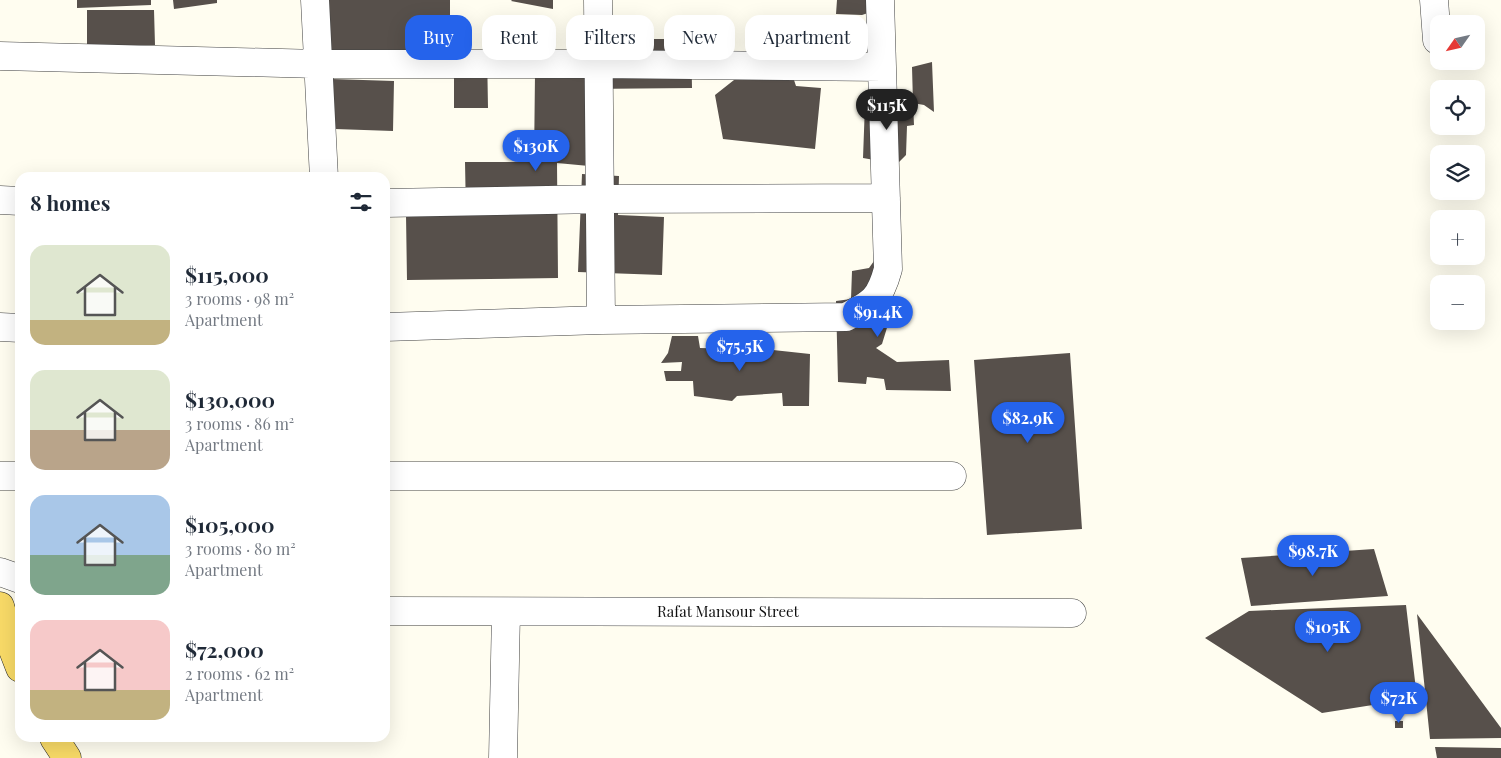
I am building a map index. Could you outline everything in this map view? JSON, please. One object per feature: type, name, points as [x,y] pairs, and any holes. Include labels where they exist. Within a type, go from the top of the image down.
[{"type":"main road","points":[[0,606],[15,655]]},
{"type":"main road","points":[[57,742],[67,758]]},
{"type":"street","points":[[315,0],[324,172]]},
{"type":"street","points":[[598,0],[601,320]]},
{"type":"street","points":[[390,327],[601,320],[846,317],[863,308],[876,298],[884,285],[888,268],[880,0]]},
{"type":"street","points":[[1434,0],[1435,15]]},
{"type":"street","points":[[0,56],[319,64],[882,67]]},
{"type":"street","points":[[390,203],[600,198],[886,198]]},
{"type":"street","points":[[0,200],[15,201]]},
{"type":"street","points":[[0,327],[15,328]]},
{"type":"street","points":[[0,476],[15,476]]},
{"type":"street","points":[[390,476],[952,476]]},
{"type":"street","points":[[0,572],[15,577]]},
{"type":"street","name":"Rafat Mansour Street","points":[[390,611],[1072,613]]},
{"type":"street","points":[[504,758],[506,612]]},
{"type":"building","points":[[77,0],[151,0],[151,5],[77,8]]},
{"type":"building","points":[[173,0],[217,0],[217,3],[174,9]]},
{"type":"building","points":[[323,0],[450,0],[450,15],[405,15],[405,56],[322,55]]},
{"type":"building","points":[[553,0],[553,9],[511,1]]},
{"type":"building","points":[[837,0],[885,0],[871,12],[862,15],[836,14]]},
{"type":"building","points":[[87,10],[154,10],[155,45],[87,45]]},
{"type":"building","points":[[654,39],[664,39],[664,60],[691,60],[692,88],[586,89],[589,166],[557,163],[558,278],[407,280],[406,215],[466,214],[465,162],[534,162],[535,74],[586,77],[586,60],[654,60]]},
{"type":"building","points":[[472,51],[482,51],[482,60],[487,60],[488,108],[454,108],[454,60],[472,60]]},
{"type":"building","points":[[932,62],[934,112],[924,105],[913,103],[912,67]]},
{"type":"building","points":[[753,65],[792,74],[796,86],[821,88],[815,149],[723,139],[715,95]]},
{"type":"building","points":[[332,79],[394,81],[393,131],[335,129]]},
{"type":"building","points":[[913,103],[914,125],[907,126],[906,155],[897,164],[863,158],[865,104]]},
{"type":"building","points":[[582,174],[619,176],[618,215],[664,217],[662,275],[578,272]]},
{"type":"building","points":[[874,261],[895,264],[890,287],[895,292],[885,309],[890,318],[882,344],[876,348],[897,362],[949,360],[951,391],[886,390],[884,379],[867,377],[866,384],[838,382],[836,301],[851,299],[852,271],[869,268]]},
{"type":"building","points":[[672,336],[698,336],[700,348],[773,350],[810,354],[809,406],[783,406],[782,393],[737,396],[732,401],[694,396],[693,381],[666,381],[664,371],[681,371],[682,362],[661,363],[668,353]]},
{"type":"building","points":[[1070,353],[1082,529],[987,535],[974,360]]},
{"type":"building","points":[[1374,549],[1388,596],[1251,606],[1241,558]]},
{"type":"building","points":[[1406,605],[1417,698],[1322,713],[1205,638],[1249,611]]},
{"type":"building","points":[[1417,614],[1501,728],[1501,738],[1430,739]]},
{"type":"building","points":[[1395,721],[1403,721],[1403,728],[1395,728]]},
{"type":"building","points":[[1435,747],[1501,748],[1501,758],[1437,758]]}]
